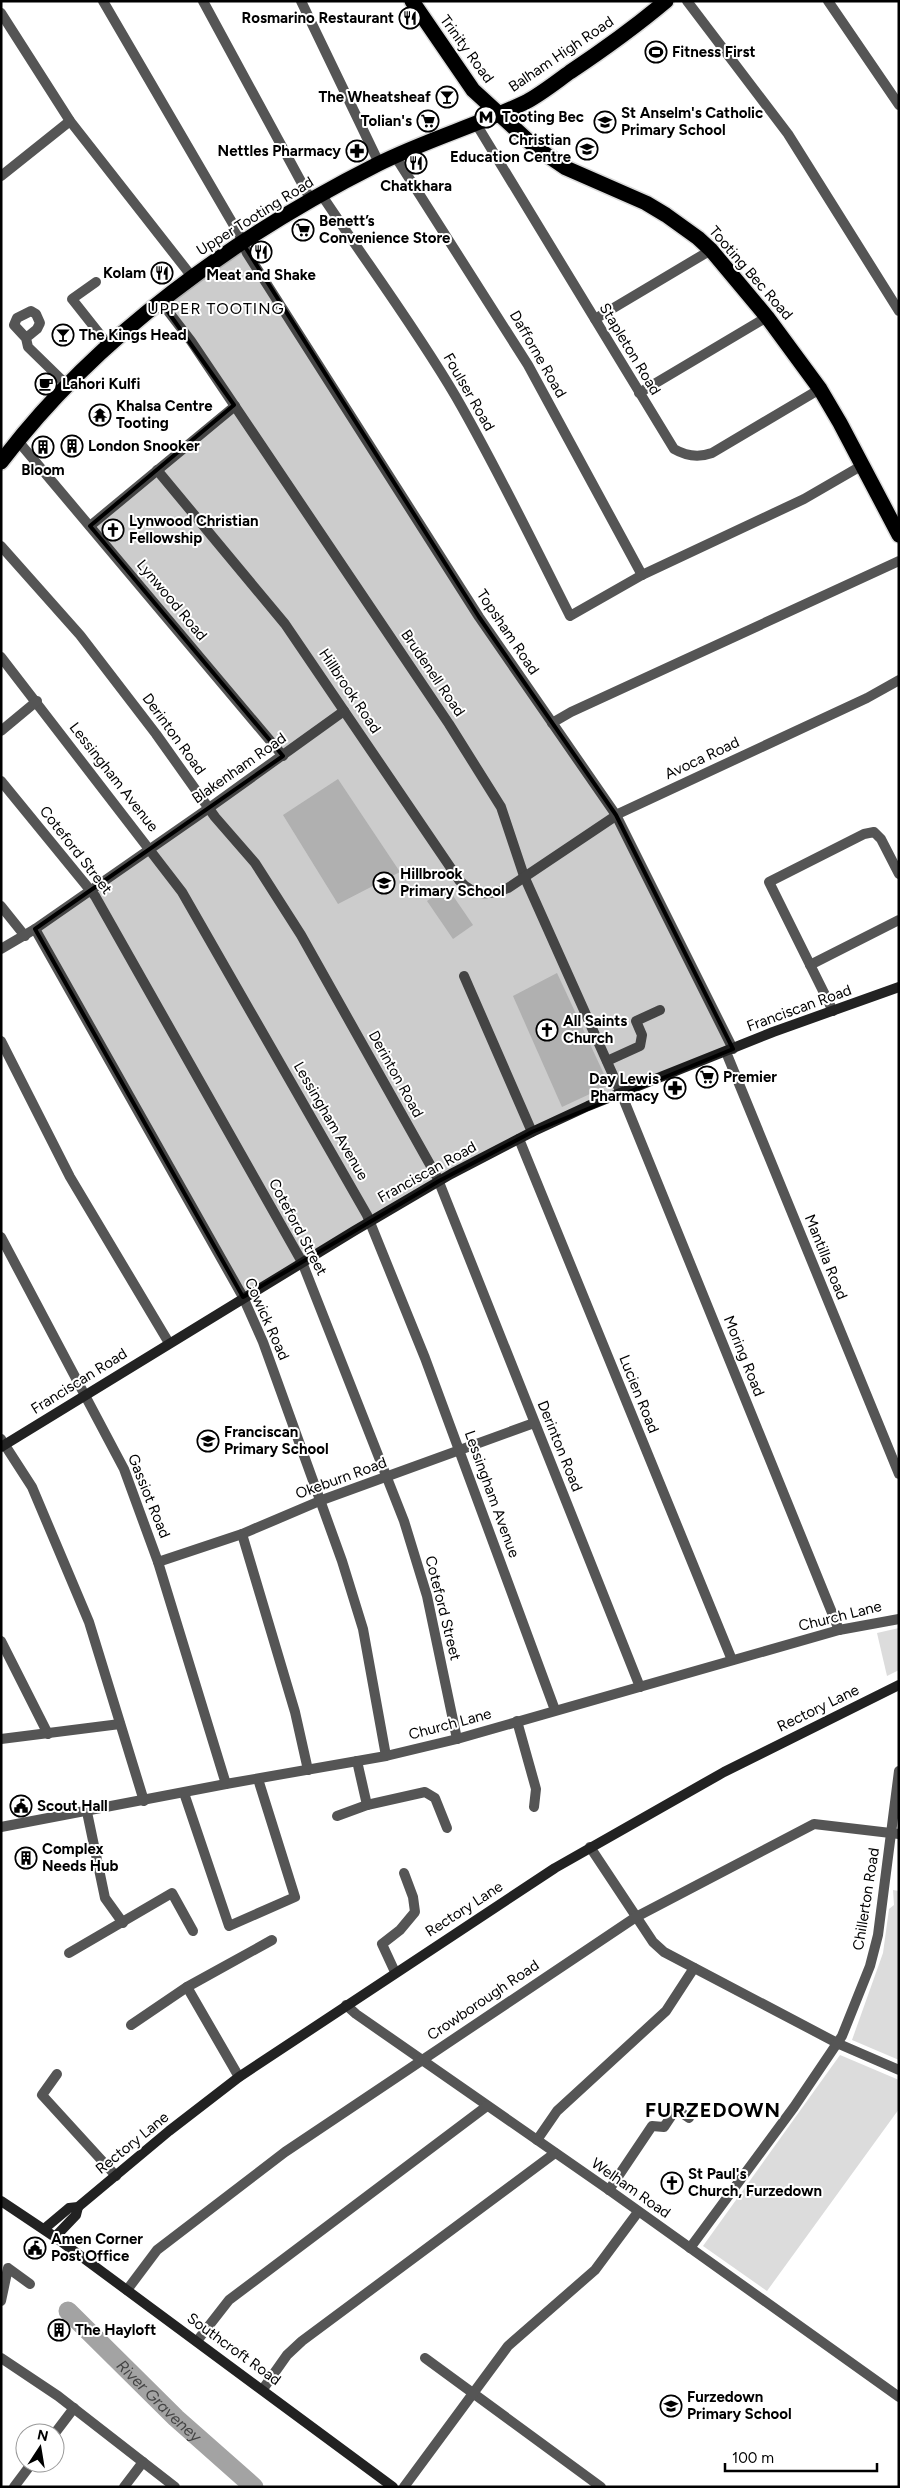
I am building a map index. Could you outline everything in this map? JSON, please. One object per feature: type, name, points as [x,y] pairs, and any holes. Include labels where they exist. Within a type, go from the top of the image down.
[{"type":"highway","name":"Trinity Road","points":[[412,1],[458,71],[476,94],[498,114]]},
{"type":"highway","name":"Balham High Road","points":[[498,114],[534,97],[666,1]]},
{"type":"highway","name":"Upper Tooting Road","points":[[1,462],[68,386],[161,302],[193,278],[240,237],[379,163],[498,114]]},
{"type":"highway","name":"Tooting Bec Road","points":[[498,114],[546,156],[580,175],[646,203],[687,229],[711,250],[767,317],[820,389],[899,535]]},
{"type":"street","name":"Topsham Road","points":[[103,1],[240,237],[479,618],[616,816],[729,1050]]},
{"type":"street","name":"Foulser Road","points":[[203,1],[316,197],[424,346],[456,397],[506,489],[570,616],[642,575]]},
{"type":"street","points":[[301,1],[379,163]]},
{"type":"street","points":[[687,1],[788,134],[899,311]]},
{"type":"street","points":[[828,1],[899,105]]},
{"type":"street","points":[[1,13],[70,122],[193,278]]},
{"type":"street","points":[[1,176],[70,122]]},
{"type":"street","name":"Stapleton Road","points":[[475,122],[670,445],[680,452],[699,457],[720,449],[820,389]]},
{"type":"street","name":"Dafforne Road","points":[[395,156],[528,365],[642,575]]},
{"type":"street","points":[[595,319],[711,250]]},
{"type":"street","points":[[96,282],[72,299],[110,347]]},
{"type":"street","name":"Brudenell Road","points":[[161,302],[191,341],[492,789],[504,814],[524,876],[621,1093]]},
{"type":"street","points":[[639,393],[767,317]]},
{"type":"street","points":[[26,338],[28,347],[68,386]]},
{"type":"street","points":[[90,526],[235,406]]},
{"type":"street","name":"Lynwood Road","points":[[18,441],[283,756]]},
{"type":"street","points":[[642,575],[804,499],[861,466]]},
{"type":"street","name":"Hillbrook Road","points":[[157,470],[285,624],[464,886],[478,893],[493,894],[508,888],[524,876]]},
{"type":"street","name":"Derinton Road","points":[[1,546],[80,635],[156,734],[209,808],[267,879],[439,1181],[640,1687]]},
{"type":"street","points":[[552,723],[571,712],[899,561]]},
{"type":"street","name":"Lessingham Avenue","points":[[1,657],[150,848],[190,904],[370,1222],[422,1349],[556,1710]]},
{"type":"street","name":"Avoca Road","points":[[524,876],[616,816],[867,698],[899,680]]},
{"type":"street","points":[[1,732],[37,701]]},
{"type":"street","name":"Blakenham Road","points":[[1,949],[25,936],[283,756],[344,711]]},
{"type":"street","name":"Coteford Street","points":[[1,781],[91,890],[302,1262],[404,1521],[427,1596],[457,1739]]},
{"type":"street","points":[[833,1011],[768,882],[864,834],[874,832],[881,840],[899,874]]},
{"type":"street","points":[[1,906],[25,936]]},
{"type":"street","points":[[810,965],[899,920]]},
{"type":"street","name":"Cowick Road","points":[[35,929],[243,1298],[263,1342],[322,1500],[363,1629],[386,1756]]},
{"type":"street","points":[[464,976],[532,1132]]},
{"type":"street","name":"Franciscan Road","points":[[2,1444],[439,1181],[532,1132],[621,1093],[729,1050],[899,987]]},
{"type":"street","points":[[607,1061],[640,1046],[642,1035],[636,1021],[660,1010]]},
{"type":"street","points":[[1,1041],[70,1177],[169,1343]]},
{"type":"street","name":"Mantilla Road","points":[[729,1050],[899,1474]]},
{"type":"street","name":"Moring Road","points":[[621,1093],[839,1630]]},
{"type":"street","name":"Lucien Road","points":[[519,1139],[732,1660]]},
{"type":"street","name":"Gassiot Road","points":[[1,1237],[124,1469],[158,1562],[226,1784]]},
{"type":"street","name":"Okeburn Road","points":[[158,1562],[242,1534],[322,1500],[534,1423]]},
{"type":"street","points":[[2,1444],[32,1486],[89,1622],[144,1801]]},
{"type":"street","points":[[242,1534],[295,1712],[308,1770]]},
{"type":"street","name":"Church Lane","points":[[1,1827],[386,1756],[457,1739],[839,1630],[899,1618]]},
{"type":"street","points":[[1,1641],[48,1734]]},
{"type":"street","name":"Rectory Lane","points":[[44,2230],[69,2208],[78,2207],[169,2131],[239,2077],[346,2004],[590,1847],[724,1772],[899,1685]]},
{"type":"street","points":[[517,1721],[536,1789],[534,1807]]},
{"type":"street","points":[[1,1739],[120,1724]]},
{"type":"street","points":[[357,1761],[367,1805]]},
{"type":"street","name":"Chillerton Road","points":[[690,2248],[839,2044],[870,1966],[878,1935],[895,1834],[899,1771]]},
{"type":"street","points":[[184,1792],[229,1926],[295,1897],[258,1779]]},
{"type":"street","points":[[336,1816],[367,1805],[425,1792],[434,1798],[447,1828]]},
{"type":"street","points":[[87,1812],[105,1898],[123,1923]]},
{"type":"street","name":"Crowborough Road","points":[[127,2290],[157,2250],[285,2152],[636,1917],[809,1825],[820,1823],[895,1834]]},
{"type":"street","points":[[590,1847],[658,1947],[694,1968],[839,2044],[899,2070]]},
{"type":"street","points":[[395,1972],[382,1944],[400,1930],[415,1912],[413,1897],[404,1873]]},
{"type":"street","points":[[69,1953],[172,1893],[193,1931]]},
{"type":"street","points":[[131,2026],[187,1987],[272,1940]]},
{"type":"street","points":[[537,2140],[557,2111],[666,2011],[694,1968]]},
{"type":"street","points":[[187,1987],[239,2077]]},
{"type":"street","name":"Welham Road","points":[[346,2004],[356,2014],[609,2190],[899,2397]]},
{"type":"street","points":[[56,2074],[42,2095],[116,2176]]},
{"type":"street","points":[[197,2341],[229,2300],[487,2106]]},
{"type":"street","points":[[609,2190],[652,2126],[664,2127],[676,2109],[690,2118]]},
{"type":"street","points":[[263,2389],[287,2355],[302,2341],[554,2153]]},
{"type":"street","name":"Southcroft Road","points":[[1,2201],[56,2237],[393,2487]]},
{"type":"street","name":"Rectory Lane","points":[[56,2237],[76,2215],[78,2207]]},
{"type":"street","points":[[404,2487],[512,2342],[580,2285],[603,2262],[638,2212]]},
{"type":"street","points":[[1,2302],[8,2268],[30,2284]]},
{"type":"street","points":[[1,2358],[74,2408],[175,2487]]},
{"type":"street","points":[[425,2358],[600,2487]]},
{"type":"street","points":[[63,2423],[74,2408]]},
{"type":"street","points":[[124,2487],[143,2462]]},
{"type":"street","points":[[14,2487],[24,2473]]},
{"type":"highlighted area","points":[[242,242],[479,617],[616,815],[733,1049],[532,1132],[439,1181],[243,1297],[35,929],[283,756],[90,526],[234,405],[161,302]]},
{"type":"shaded area","points":[[338,779],[400,872],[338,904],[283,815]]},
{"type":"shaded area","points":[[447,887],[473,925],[453,939],[427,901]]},
{"type":"shaded area","points":[[557,973],[609,1085],[562,1107],[513,996]]},
{"type":"shaded area","points":[[899,1628],[899,1670],[887,1676],[877,1633]]},
{"type":"shaded area","points":[[893,1890],[899,1891],[899,2060],[852,2040],[883,1953],[889,1909],[894,1905]]},
{"type":"shaded area","points":[[840,2055],[899,2080],[899,2109],[767,2291],[703,2246]]},
{"type":"waterway","name":"River Graveney","points":[[68,2311],[176,2418],[254,2487]]},
{"type":"place","name":"Rosmarino Restaurant","points":[[410,18]]},
{"type":"place","name":"Fitness First","points":[[656,52]]},
{"type":"place","name":"The Wheatsheaf","points":[[447,97]]},
{"type":"place","name":"Tooting Bec","points":[[486,117]]},
{"type":"place","name":"Tolian's","points":[[428,121]]},
{"type":"place","name":"St Anselm's Catholic Primary School","points":[[605,122]]},
{"type":"place","name":"Christian Education Centre","points":[[587,149]]},
{"type":"place","name":"Nettles Pharmacy","points":[[357,151]]},
{"type":"place","name":"Chatkhara","points":[[416,163]]},
{"type":"place","name":"Benett’s Convenience Store","points":[[303,230]]},
{"type":"place","name":"Meat and Shake","points":[[261,252]]},
{"type":"place","name":"Kolam","points":[[162,273]]},
{"type":"place","name":"The Kings Head","points":[[63,335]]},
{"type":"place","name":"Lahori Kulfi","points":[[46,384]]},
{"type":"place","name":"Khalsa Centre Tooting","points":[[100,415]]},
{"type":"place","name":"London Snooker","points":[[72,446]]},
{"type":"place","name":"Bloom","points":[[43,447]]},
{"type":"place","name":"Lynwood Christian Fellowship","points":[[113,530]]},
{"type":"place","name":"Hillbrook Primary School","points":[[384,883]]},
{"type":"place","name":"All Saints Church","points":[[547,1030]]},
{"type":"place","name":"Premier","points":[[707,1077]]},
{"type":"place","name":"Day Lewis Pharmacy","points":[[675,1088]]},
{"type":"place","name":"Franciscan Primary School","points":[[208,1441]]},
{"type":"place","name":"Scout Hall","points":[[21,1806]]},
{"type":"place","name":"Complex Needs Hub","points":[[26,1858]]},
{"type":"place","name":"St Paul's Church, Furzedown","points":[[672,2183]]},
{"type":"place","name":"Amen Corner Post Office","points":[[35,2248]]},
{"type":"place","name":"The Hayloft","points":[[59,2330]]},
{"type":"place","name":"Furzedown Primary School","points":[[671,2406]]},
{"type":"district","name":"UPPER TOOTING","points":[[216,308]]},
{"type":"district","name":"FURZEDOWN","points":[[713,2110]]}]
